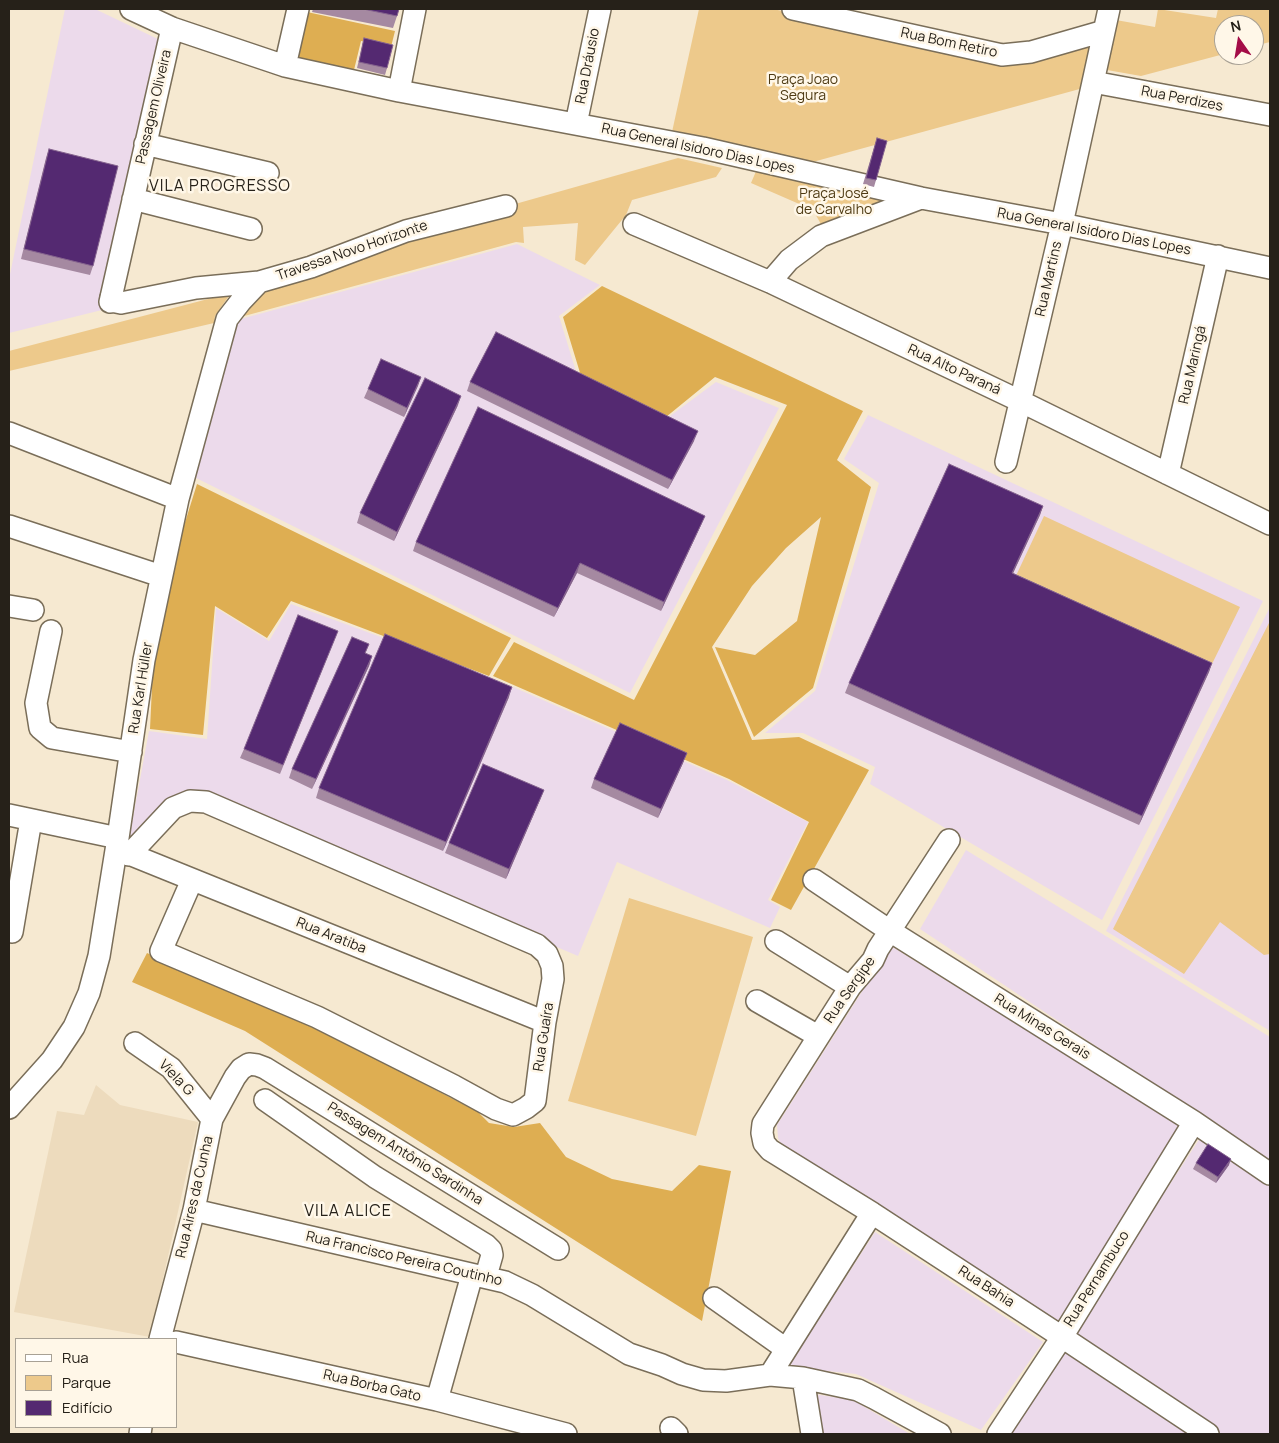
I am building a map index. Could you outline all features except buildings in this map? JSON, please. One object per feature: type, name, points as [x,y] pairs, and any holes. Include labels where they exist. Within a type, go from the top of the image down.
[{"type":"street","name":"Rua General Isidoro Dias Lopes","points":[[131,9],[172,28],[285,66],[399,91],[703,148],[921,198],[1062,224],[1270,268]]},
{"type":"street","points":[[285,66],[298,9]]},
{"type":"street","points":[[399,91],[415,9]]},
{"type":"street","name":"Rua Dráusio","points":[[576,124],[600,9]]},
{"type":"street","name":"Rua Bom Retiro","points":[[793,9],[1002,54],[1031,52],[1104,31]]},
{"type":"street","name":"Rua Martins","points":[[1006,462],[1062,224],[1109,9]]},
{"type":"street","name":"Passagem Oliveira","points":[[110,300],[172,28]]},
{"type":"street","name":"Rua Perdizes","points":[[1093,82],[1270,115]]},
{"type":"street","points":[[145,144],[268,173]]},
{"type":"street","points":[[770,282],[789,260],[821,236],[921,198]]},
{"type":"street","points":[[133,199],[251,229]]},
{"type":"street","name":"Travessa Novo Horizonte","points":[[110,300],[121,303],[196,288],[259,282],[311,267],[406,231],[506,206]]},
{"type":"street","name":"Rua Alto Paraná","points":[[634,224],[770,282],[1020,401],[1270,524]]},
{"type":"street","name":"Rua Maringá","points":[[1168,474],[1218,256]]},
{"type":"street","name":"Rua Karl Hüller","points":[[9,1108],[17,1087],[52,1060],[74,1027],[89,993],[99,956],[121,847],[131,752],[144,660],[178,499],[227,319],[259,282]]},
{"type":"street","points":[[9,433],[178,499]]},
{"type":"street","points":[[9,526],[161,576]]},
{"type":"street","points":[[9,606],[33,610]]},
{"type":"street","points":[[51,631],[36,703],[40,728],[52,738],[131,752]]},
{"type":"street","name":"Rua Guaíra","points":[[121,847],[173,808],[190,801],[206,802],[537,946],[547,954],[552,966],[553,979],[545,1022],[535,1101],[513,1115],[496,1109],[316,1017],[161,951],[192,880]]},
{"type":"street","name":"Rua Aratiba","points":[[9,815],[121,847],[192,880],[545,1022]]},
{"type":"street","points":[[12,932],[31,820]]},
{"type":"street","name":"Rua Sergipe","points":[[764,1143],[763,1124],[818,1036],[850,988],[873,960],[949,840]]},
{"type":"street","name":"Rua Minas Gerais","points":[[814,880],[890,931],[1194,1122],[1270,1174]]},
{"type":"street","points":[[776,941],[850,988]]},
{"type":"street","points":[[758,1001],[818,1036]]},
{"type":"street","name":"Viela G","points":[[136,1043],[171,1068],[212,1119]]},
{"type":"street","name":"Rua Aires da Cunha","points":[[165,1338],[212,1119],[235,1077],[241,1069],[249,1064]]},
{"type":"street","name":"Passagem Antônio Sardinha","points":[[249,1064],[257,1064],[265,1068],[558,1249]]},
{"type":"street","points":[[265,1100],[375,1178],[486,1245],[491,1250],[492,1254],[479,1276],[438,1400]]},
{"type":"street","name":"Rua Pernambuco","points":[[998,1434],[1062,1337],[1194,1122]]},
{"type":"street","name":"Rua Bahia","points":[[764,1143],[770,1150],[872,1213],[1208,1434]]},
{"type":"street","name":"Rua Francisco Pereira Coutinho","points":[[194,1210],[505,1282],[629,1354],[682,1374],[703,1380],[726,1382],[770,1376],[803,1378],[858,1390],[940,1434]]},
{"type":"street","points":[[770,1376],[872,1213]]},
{"type":"street","points":[[714,1298],[786,1349]]},
{"type":"street","name":"Rua Borba Gato","points":[[178,1343],[438,1400],[566,1434]]},
{"type":"street","points":[[803,1378],[812,1434]]},
{"type":"shaded area","points":[[65,9],[95,9],[162,41],[102,310],[9,333],[9,279]]},
{"type":"shaded area","points":[[307,12],[395,31],[391,47],[361,41],[354,70],[297,58]]},
{"type":"shaded area","points":[[517,244],[600,285],[559,316],[578,378],[666,419],[716,382],[779,408],[630,693],[194,477],[237,320]]},
{"type":"shaded area","points":[[602,286],[863,411],[837,460],[871,487],[813,688],[754,737],[715,647],[755,655],[797,621],[821,517],[786,548],[752,586],[712,647],[752,740],[799,737],[869,770],[791,910],[771,900],[809,822],[729,779],[493,676],[514,642],[634,700],[787,405],[715,377],[666,417],[581,376],[563,317]]},
{"type":"shaded area","points":[[868,415],[1263,601],[1102,920],[870,784],[875,767],[803,733],[765,733],[815,691],[879,483],[844,459]]},
{"type":"shaded area","points":[[197,484],[511,638],[489,676],[291,601],[267,638],[215,606],[203,735],[150,729],[153,666],[168,577]]},
{"type":"shaded area","points":[[291,604],[490,677],[727,780],[808,822],[768,900],[780,907],[770,928],[617,862],[578,956],[189,791],[128,844],[149,731],[207,739],[216,608],[269,641]]},
{"type":"shaded area","points":[[1270,607],[1270,1031],[1106,931]]},
{"type":"shaded area","points":[[966,850],[1270,1037],[1270,1162],[920,929]]},
{"type":"shaded area","points":[[891,946],[1182,1127],[1058,1324],[783,1148],[778,1138],[777,1125]]},
{"type":"shaded area","points":[[147,953],[340,1040],[478,1112],[489,1123],[514,1127],[540,1123],[566,1157],[612,1179],[672,1191],[699,1165],[731,1171],[702,1321],[245,1031],[132,982]]},
{"type":"shaded area","points":[[96,1085],[120,1105],[198,1122],[150,1337],[14,1312],[57,1111],[84,1115]]},
{"type":"shaded area","points":[[1200,1138],[1270,1186],[1270,1434],[1220,1434],[1071,1336]]},
{"type":"shaded area","points":[[875,1232],[1043,1342],[981,1430],[856,1374],[788,1367]]},
{"type":"shaded area","points":[[1063,1349],[1189,1434],[1006,1434]]},
{"type":"shaded area","points":[[794,1391],[853,1400],[910,1434],[801,1434]]},
{"type":"green space","name":"Praça Joao Segura","points":[[699,9],[773,9],[959,49],[1099,37],[1087,87],[809,163],[672,132]]},
{"type":"green space","points":[[1158,9],[1214,18],[1214,57],[1141,76],[1107,70],[1116,20],[1155,27]]},
{"type":"green space","points":[[1218,9],[1270,9],[1270,42],[1264,44],[1264,15],[1217,15]]},
{"type":"green space","points":[[678,158],[722,168],[716,177],[632,200],[626,215],[585,265],[575,260],[578,223],[523,227],[524,243],[516,242],[237,318],[261,286],[409,234]]},
{"type":"green space","name":"Praça José de Carvalho","points":[[760,162],[909,196],[822,226],[813,210],[751,183]]},
{"type":"green space","points":[[231,293],[215,316],[214,323],[9,371],[9,351]]},
{"type":"green space","points":[[1044,516],[1240,607],[1210,668],[1014,580]]},
{"type":"green space","points":[[1270,621],[1270,954],[1264,955],[1220,922],[1184,974],[1113,929]]},
{"type":"green space","points":[[629,898],[753,937],[696,1136],[568,1101]]},
{"type":"district","name":"VILA PROGRESSO","points":[[220,187]]},
{"type":"district","name":"VILA ALICE","points":[[348,1212]]}]
